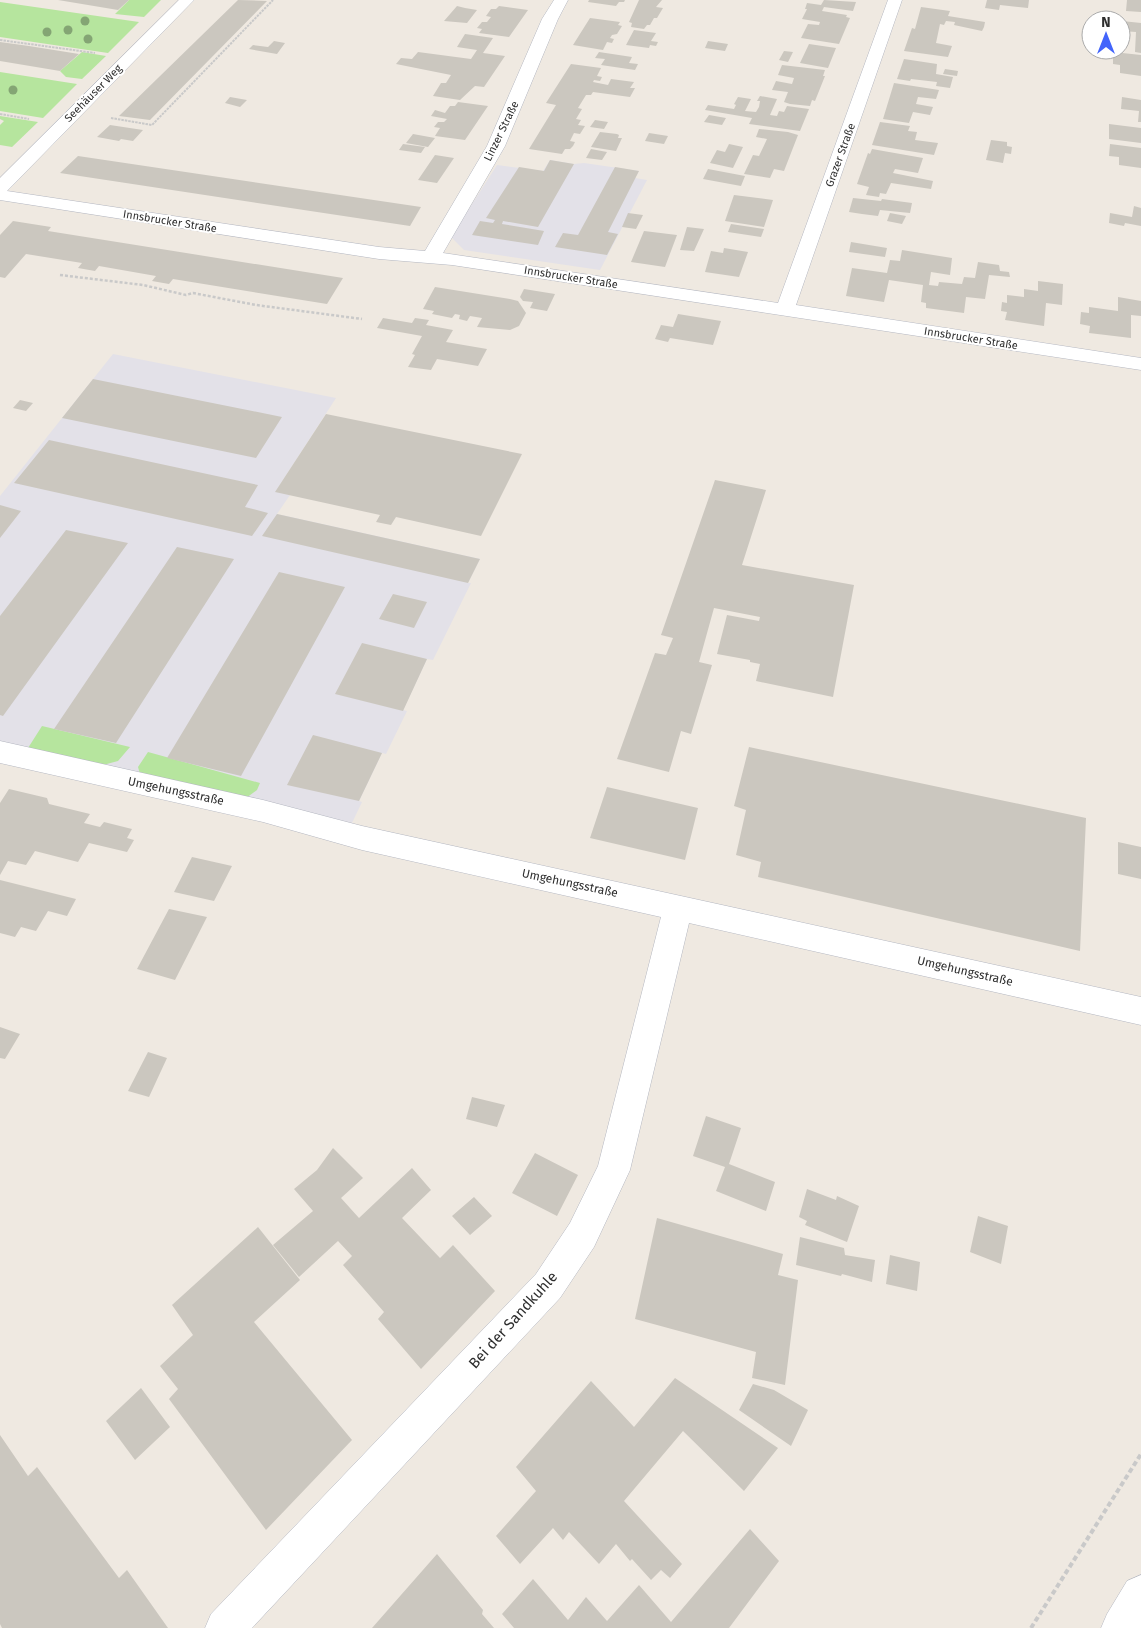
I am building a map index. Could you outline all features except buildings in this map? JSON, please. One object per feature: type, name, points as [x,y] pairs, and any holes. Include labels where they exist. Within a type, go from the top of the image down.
[{"type":"street","name":"Seehäuser Weg","points":[[0,188],[186,0]]},
{"type":"street","name":"Linzer Straße","points":[[431,257],[496,146],[550,19],[561,0]]},
{"type":"street","name":"Grazer Straße","points":[[785,310],[895,0]]},
{"type":"street","name":"Innsbrucker Straße","points":[[0,195],[379,253],[431,257],[1141,364]]},
{"type":"street","name":"Umgehungsstraße","points":[[0,752],[272,813],[362,838],[1141,1011]]},
{"type":"street","name":"Bei der Sandkuhle","points":[[225,1628],[548,1286],[582,1235],[614,1170],[678,907]]},
{"type":"street","points":[[1121,1628],[1141,1596]]},
{"type":"path","points":[[103,117],[152,125],[272,0]]},
{"type":"path","points":[[0,40],[128,58]]},
{"type":"path","points":[[0,114],[35,120]]},
{"type":"path","points":[[60,275],[143,285],[186,296],[193,292],[256,305],[362,318]]},
{"type":"path","points":[[1031,1628],[1141,1454]]},
{"type":"shaded area","points":[[550,160],[639,171],[635,178],[647,180],[600,270],[464,250],[451,237],[497,165],[543,171]]},
{"type":"shaded area","points":[[113,354],[336,398],[276,491],[290,495],[277,514],[480,559],[468,583],[471,583],[433,660],[427,659],[403,710],[407,711],[386,754],[382,753],[359,801],[362,802],[352,823],[0,742],[0,496]]},
{"type":"green space","points":[[129,0],[161,0],[144,17],[115,14]]},
{"type":"green space","points":[[0,2],[139,22],[108,53],[0,37]]},
{"type":"green space","points":[[82,52],[106,56],[82,79],[66,77],[60,71]]},
{"type":"green space","points":[[0,72],[77,84],[43,118],[0,111]]},
{"type":"green space","points":[[0,116],[38,122],[12,147],[0,145],[0,125],[4,121],[0,119]]},
{"type":"green space","points":[[42,726],[130,747],[118,761],[103,765],[28,748]]},
{"type":"green space","points":[[148,752],[260,783],[257,790],[246,798],[140,774],[138,767]]}]
